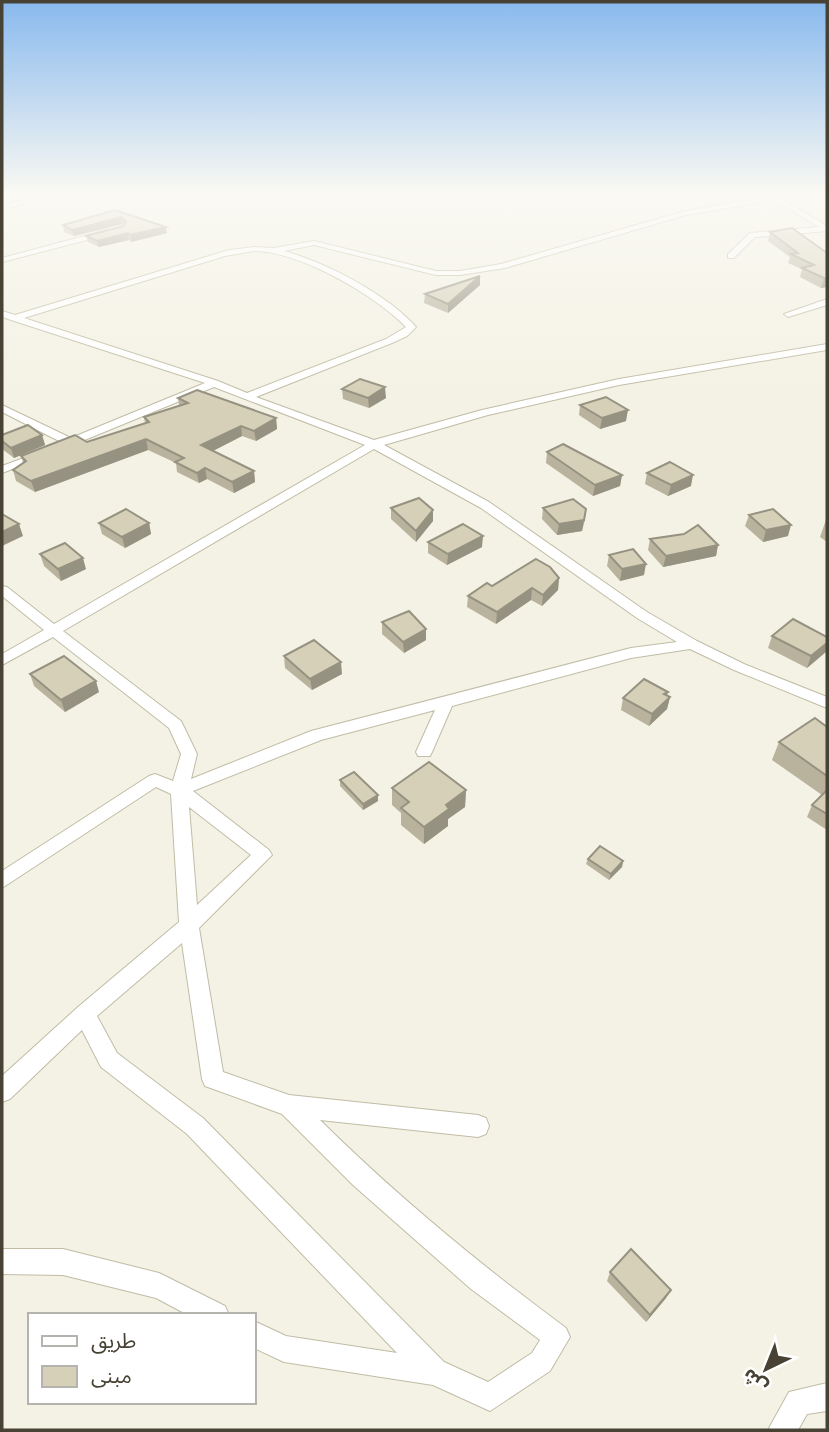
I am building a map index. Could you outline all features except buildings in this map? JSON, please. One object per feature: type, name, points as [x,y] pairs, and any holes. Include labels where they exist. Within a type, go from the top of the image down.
[{"type":"street","points":[[15,318],[204,260]]},
{"type":"street","points":[[248,396],[389,341],[404,334],[411,327],[356,287],[295,260]]},
{"type":"street","points":[[382,260],[436,273],[460,273],[523,260]]},
{"type":"street","points":[[788,314],[827,302]]},
{"type":"street","points":[[2,314],[214,383],[374,444],[485,505],[625,603],[692,644],[827,703]]},
{"type":"street","points":[[2,660],[374,444],[486,412],[619,382],[827,347]]},
{"type":"street","points":[[2,470],[214,383]]},
{"type":"street","points":[[2,409],[70,442]]},
{"type":"street","points":[[2,590],[175,725],[189,754],[178,790],[189,925],[213,1079],[289,1106],[478,1126]]},
{"type":"street","points":[[178,790],[317,735],[631,653],[692,644]]},
{"type":"street","points":[[424,751],[446,702]]},
{"type":"street","points":[[2,880],[155,780],[178,790],[263,855],[189,925],[85,1014],[2,1091]]},
{"type":"street","points":[[85,1014],[109,1060],[195,1125],[434,1372]]},
{"type":"street","points":[[256,1335],[284,1349],[434,1372],[490,1397],[541,1362],[557,1337],[480,1280],[360,1177],[289,1106]]},
{"type":"street","points":[[2,1262],[63,1262],[159,1286],[212,1313]]},
{"type":"street","points":[[782,1430],[799,1402],[827,1397]]}]
